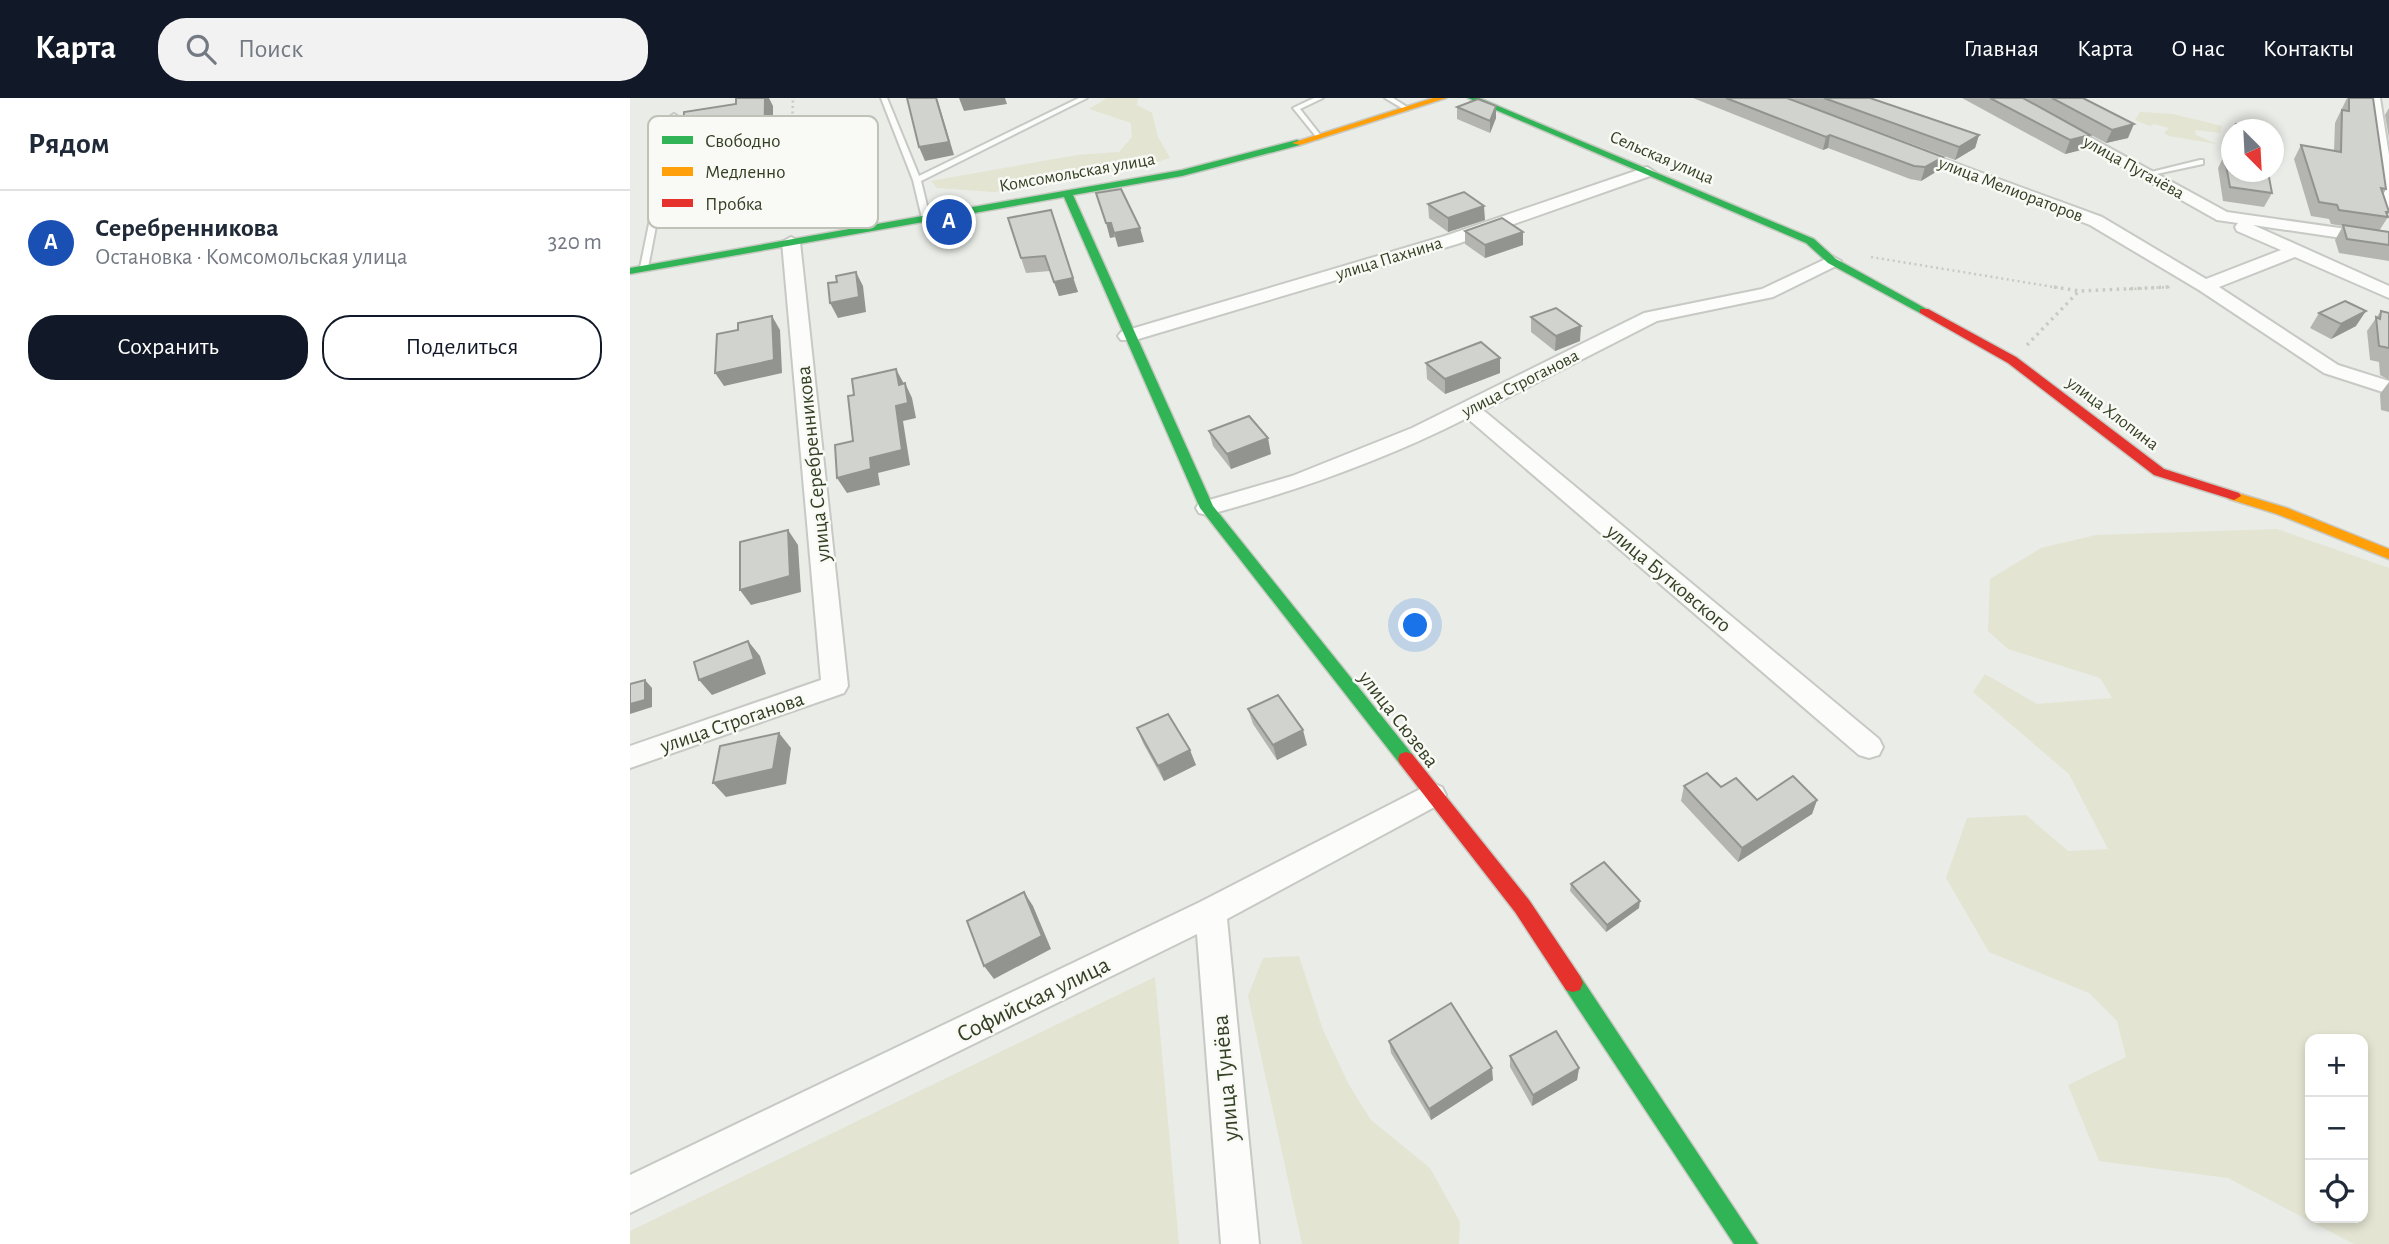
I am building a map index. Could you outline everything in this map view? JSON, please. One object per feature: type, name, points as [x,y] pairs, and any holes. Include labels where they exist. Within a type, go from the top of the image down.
[{"type":"street","name":"Комсомольская улица","points":[[878,227],[1213,167],[1442,98]]},
{"type":"street","name":"Сельская улица","points":[[1472,98],[1810,241],[1832,261]]},
{"type":"street","name":"улица Пугачёва","points":[[2007,98],[2223,216],[2389,293]]},
{"type":"street","points":[[2373,98],[2389,207]]},
{"type":"street","name":"улица Мелиораторов","points":[[1895,145],[2096,221],[2206,286],[2331,369],[2389,388]]},
{"type":"street","name":"улица Пахнина","points":[[1128,336],[1451,240],[1647,172]]},
{"type":"street","name":"улица Сюзева","points":[[1067,193],[1128,336],[1207,508],[1522,906],[1747,1244]]},
{"type":"street","name":"улица Пугачёва","points":[[2223,216],[2389,240]]},
{"type":"street","name":"Комсомольская улица","points":[[637,269],[872,228]]},
{"type":"street","name":"улица Серебренникова","points":[[791,243],[835,686]]},
{"type":"street","points":[[2206,286],[2295,251]]},
{"type":"street","name":"улица Хлопина","points":[[1832,261],[2012,360],[2159,472],[2282,511],[2389,554]]},
{"type":"street","name":"улица Строганова","points":[[1207,508],[1300,481],[1420,433],[1651,317],[1767,293],[1832,261]]},
{"type":"street","name":"улица Бутковского","points":[[1468,408],[1870,747]]},
{"type":"street","name":"улица Строганова","points":[[630,757],[835,686]]},
{"type":"street","name":"Софийская улица","points":[[630,1194],[1211,912],[1432,795]]},
{"type":"street","name":"улица Тунёва","points":[[1211,912],[1240,1244]]},
{"type":"lane","points":[[884,98],[917,180],[926,218]]},
{"type":"lane","points":[[917,180],[1084,98]]},
{"type":"lane","points":[[1318,137],[1296,108],[1320,98]]},
{"type":"lane","points":[[1388,98],[1407,109]]},
{"type":"lane","points":[[2147,174],[2200,162]]},
{"type":"lane","points":[[637,269],[648,224]]},
{"type":"path","points":[[792,116],[793,98]]},
{"type":"path","points":[[1861,254],[1899,264],[2080,290],[2206,286]]},
{"type":"path","points":[[2012,360],[2080,290]]},
{"type":"green space","points":[[1107,98],[1138,98],[1137,105],[1152,113],[1158,137],[1170,158],[1137,168],[1059,177],[1056,183],[994,192],[937,188],[931,181],[1077,155],[1119,152],[1132,137],[1131,123],[1089,109]]},
{"type":"green space","points":[[2140,112],[2173,114],[2221,126],[2221,130],[2220,133],[2195,130],[2196,135],[2217,144],[2169,136],[2164,133],[2169,128],[2154,124],[2150,126],[2135,120]]},
{"type":"green space","points":[[2277,529],[2389,568],[2389,1244],[2354,1244],[2314,1223],[2368,1223],[2368,1034],[2305,1034],[2305,1218],[2228,1178],[2099,1161],[2068,1085],[2126,1057],[2117,1021],[2089,993],[1989,952],[1946,878],[1967,818],[2026,815],[2068,851],[2108,849],[2069,774],[1973,692],[1985,674],[2037,704],[2112,698],[2100,678],[2008,649],[1988,631],[1990,579],[2041,548],[2096,535]]},
{"type":"green space","points":[[1299,956],[1323,1030],[1349,1085],[1371,1120],[1430,1168],[1460,1222],[1459,1244],[1302,1244],[1248,996],[1263,958]]},
{"type":"green space","points":[[1155,977],[1179,1244],[630,1244],[630,1231]]},
{"type":"building","points":[[736,98],[765,98],[765,116],[684,116],[684,112],[736,104]]},
{"type":"building","points":[[907,98],[936,98],[949,142],[919,147]]},
{"type":"building","points":[[1726,98],[1787,98],[1943,157],[1925,167],[1914,166],[1830,135],[1826,137]]},
{"type":"building","points":[[1824,98],[1870,98],[1979,135],[1959,147]]},
{"type":"building","points":[[1990,98],[2023,98],[2090,135],[2070,140]]},
{"type":"building","points":[[2052,98],[2083,98],[2134,124],[2112,130]]},
{"type":"building","points":[[2349,98],[2373,98],[2386,189],[2381,188],[2389,212],[2386,212],[2388,217],[2339,210],[2337,205],[2319,202],[2301,145],[2341,152],[2342,110],[2349,111]]},
{"type":"building","points":[[1478,99],[1496,106],[1490,121],[1457,107]]},
{"type":"building","points":[[2229,182],[2270,182],[2272,193],[2230,187]]},
{"type":"building","points":[[1121,189],[1140,228],[1114,233],[1111,223],[1106,223],[1096,193]]},
{"type":"building","points":[[1464,192],[1484,206],[1448,218],[1428,204]]},
{"type":"building","points":[[1051,210],[1073,278],[1054,282],[1045,256],[1021,258],[1008,218]]},
{"type":"building","points":[[1502,218],[1523,232],[1485,245],[1465,231]]},
{"type":"building","points":[[2343,225],[2389,232],[2389,245],[2347,239]]},
{"type":"building","points":[[856,272],[859,297],[830,303],[828,283],[837,282],[836,276]]},
{"type":"building","points":[[2345,301],[2366,311],[2341,324],[2319,313]]},
{"type":"building","points":[[1556,308],[1581,326],[1556,336],[1531,317]]},
{"type":"building","points":[[2381,311],[2389,313],[2389,348],[2379,346],[2376,317],[2380,319]]},
{"type":"building","points":[[772,316],[774,360],[715,373],[717,334],[738,330],[738,323]]},
{"type":"building","points":[[1481,342],[1500,358],[1445,379],[1426,363]]},
{"type":"building","points":[[896,369],[899,385],[905,383],[908,403],[896,406],[902,450],[870,458],[871,469],[837,478],[835,445],[853,441],[848,396],[854,395],[852,379]]},
{"type":"building","points":[[1249,416],[1268,438],[1227,454],[1209,431]]},
{"type":"building","points":[[788,530],[790,576],[740,590],[740,542]]},
{"type":"building","points":[[748,641],[754,659],[699,680],[694,662]]},
{"type":"building","points":[[645,680],[645,700],[630,704],[630,684]]},
{"type":"building","points":[[1278,695],[1303,730],[1273,745],[1248,709]]},
{"type":"building","points":[[1168,714],[1190,750],[1158,766],[1137,728]]},
{"type":"building","points":[[779,733],[773,769],[713,783],[720,746]]},
{"type":"building","points":[[1707,773],[1721,787],[1736,778],[1757,800],[1793,776],[1817,800],[1742,848],[1684,786]]},
{"type":"building","points":[[1604,862],[1640,901],[1607,925],[1571,884]]},
{"type":"building","points":[[1024,892],[1042,936],[984,966],[967,921]]},
{"type":"building","points":[[1451,1003],[1492,1068],[1429,1109],[1389,1041]]},
{"type":"building","points":[[1556,1031],[1579,1068],[1533,1095],[1510,1056]]},
{"type":"traffic: fast","points":[[1472,98],[1810,241],[1832,261],[1924,311]]},
{"type":"traffic: fast","points":[[878,227],[1182,173],[1297,143]]},
{"type":"traffic: fast","points":[[1067,193],[1207,508],[1406,759]]},
{"type":"traffic: fast","points":[[630,271],[872,228]]},
{"type":"traffic: fast","points":[[1573,983],[1747,1244]]},
{"type":"traffic: slow","points":[[1297,143],[1442,98]]},
{"type":"traffic: slow","points":[[2234,496],[2282,511],[2389,554]]},
{"type":"traffic: jam","points":[[1924,311],[2012,360],[2159,472],[2234,496]]},
{"type":"traffic: jam","points":[[1406,759],[1522,906],[1573,983]]},
{"type":"place","name":"Серебренникова","points":[[949,222]]}]
